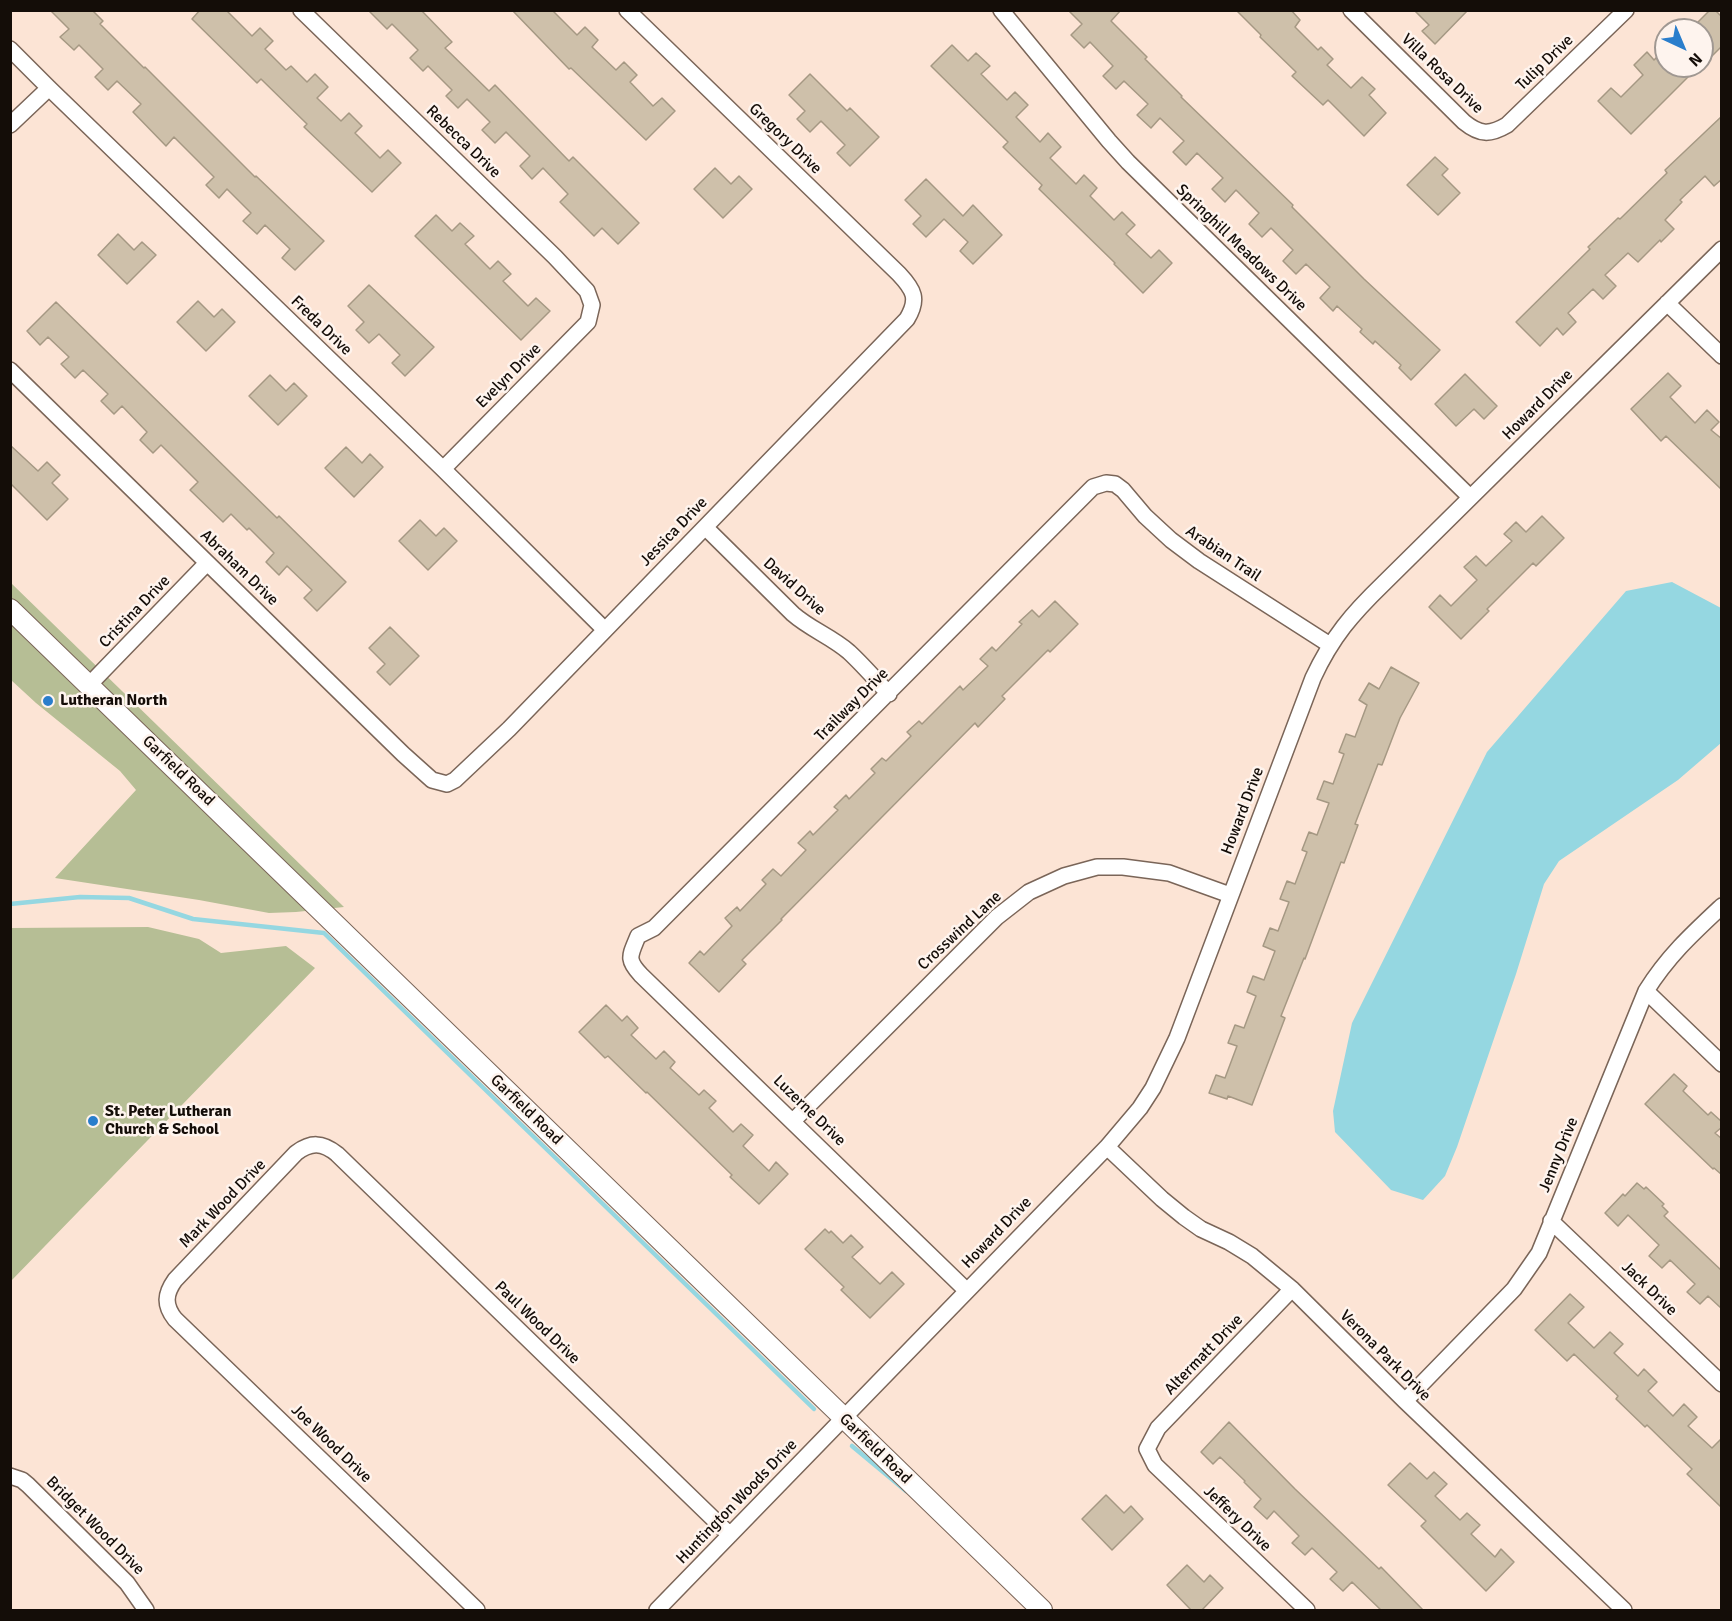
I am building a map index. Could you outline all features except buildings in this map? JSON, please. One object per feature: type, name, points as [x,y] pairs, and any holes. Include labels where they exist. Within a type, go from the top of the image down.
[{"type":"street","name":"Rebecca Drive","points":[[302,10],[555,257],[587,291],[592,305]]},
{"type":"street","name":"Gregory Drive","points":[[627,10],[899,274],[909,284],[914,296]]},
{"type":"street","name":"Springhill Meadows Drive","points":[[1001,10],[1128,162],[1470,497]]},
{"type":"street","name":"Villa Rosa Drive","points":[[1350,10],[1464,122],[1474,129],[1485,132]]},
{"type":"street","name":"Tulip Drive","points":[[1485,132],[1496,131],[1507,124],[1626,10]]},
{"type":"street","name":"Freda Drive","points":[[10,49],[443,468],[605,630]]},
{"type":"street","points":[[10,125],[49,88]]},
{"type":"street","name":"Howard Drive","points":[[843,1418],[1107,1147],[1153,1088],[1166,1064],[1313,678],[1330,645],[1352,615],[1722,249]]},
{"type":"street","name":"Jessica Drive","points":[[447,784],[463,774],[480,758],[907,320],[912,310],[914,296]]},
{"type":"street","points":[[1666,303],[1722,356]]},
{"type":"street","name":"Evelyn Drive","points":[[443,468],[588,322],[592,305]]},
{"type":"street","name":"Abraham Drive","points":[[10,370],[403,754],[432,780],[447,784]]},
{"type":"street","name":"Arabian Trail","points":[[1106,483],[1115,484],[1123,490],[1145,516],[1199,561],[1330,645]]},
{"type":"street","name":"Trailway Drive","points":[[630,956],[638,936],[654,928],[1093,487],[1106,483]]},
{"type":"street","name":"David Drive","points":[[705,527],[805,625],[824,634],[848,651],[889,694]]},
{"type":"street","name":"Cristina Drive","points":[[89,685],[207,563]]},
{"type":"street","name":"Garfield Road","points":[[10,609],[1042,1611]]},
{"type":"street","name":"Crosswind Lane","points":[[793,1120],[997,917],[1029,892],[1065,876],[1097,867],[1124,867],[1168,873],[1230,895]]},
{"type":"street","name":"Jenny Drive","points":[[1405,1401],[1514,1289],[1539,1253],[1646,991],[1660,969],[1682,943],[1722,906]]},
{"type":"street","name":"Luzerne Drive","points":[[630,956],[631,964],[641,975],[967,1291]]},
{"type":"street","points":[[1646,991],[1722,1064]]},
{"type":"street","name":"Mark Wood Drive","points":[[166,1300],[176,1280],[296,1153],[316,1144]]},
{"type":"street","name":"Paul Wood Drive","points":[[316,1144],[323,1145],[337,1154],[730,1535]]},
{"type":"street","name":"Verona Park Drive","points":[[1107,1147],[1184,1217],[1201,1229],[1252,1256],[1292,1289],[1624,1611]]},
{"type":"street","name":"Jack Drive","points":[[1551,1221],[1722,1384]]},
{"type":"street","name":"Altermatt Drive","points":[[1147,1449],[1158,1428],[1292,1289]]},
{"type":"street","name":"Joe Wood Drive","points":[[166,1300],[175,1319],[477,1611]]},
{"type":"street","name":"Huntington Woods Drive","points":[[657,1611],[843,1418]]},
{"type":"street","name":"Jeffery Drive","points":[[1147,1449],[1155,1466],[1307,1611]]},
{"type":"street","name":"Bridget Wood Drive","points":[[10,1476],[28,1485],[110,1564],[127,1583],[146,1611]]},
{"type":"green space","points":[[11,583],[344,907],[269,913],[55,878],[136,790],[120,771],[11,680]]},
{"type":"green space","name":"St. Peter Lutheran Church & School","points":[[148,927],[199,939],[221,953],[286,946],[315,968],[11,1281],[11,928]]},
{"type":"water","points":[[1672,582],[1721,608],[1721,743],[1678,780],[1559,861],[1544,884],[1516,974],[1445,1176],[1423,1200],[1391,1190],[1335,1132],[1333,1111],[1352,1023],[1487,752],[1626,591]]},
{"type":"waterway","points":[[10,904],[80,897],[129,898],[193,919],[324,933],[814,1409]]},
{"type":"waterway","points":[[852,1446],[906,1491]]},
{"type":"place","name":"Lutheran North","points":[[48,701]]},
{"type":"place","name":"St. Peter Lutheran Church & School","points":[[93,1121]]}]
